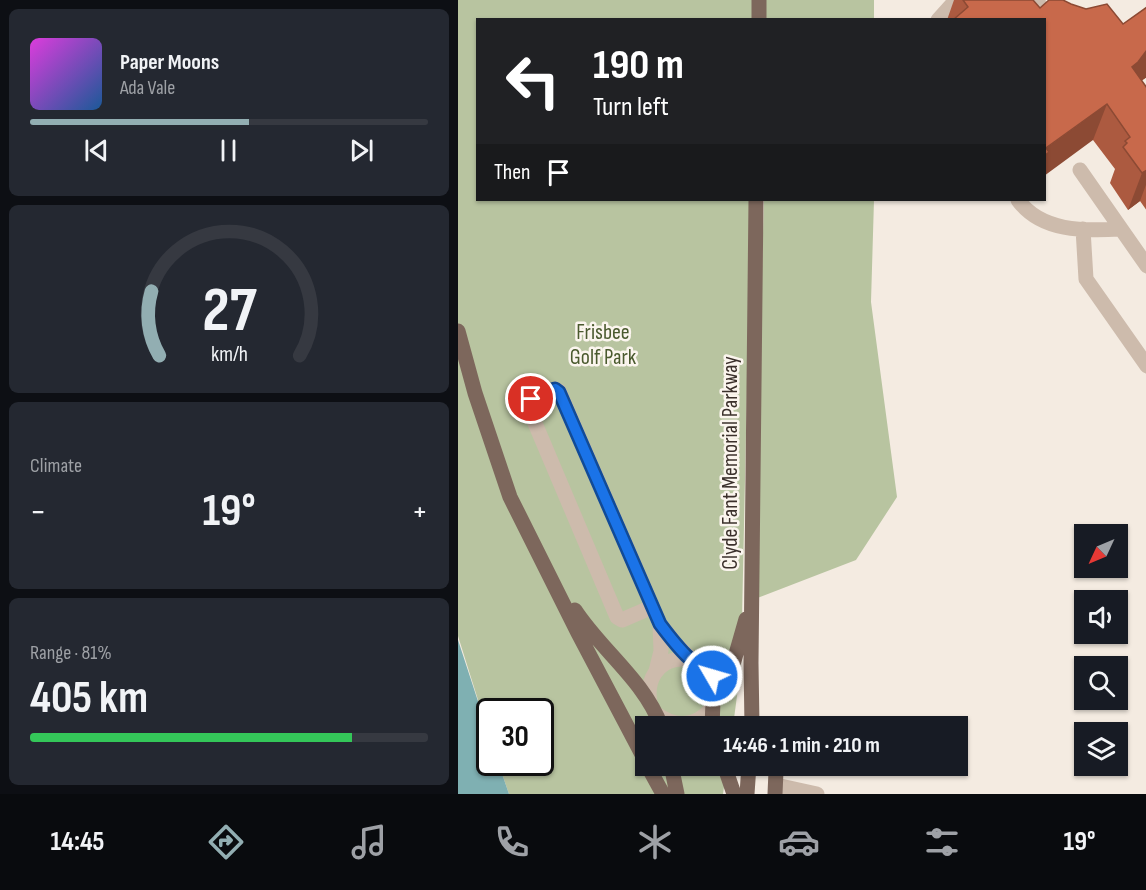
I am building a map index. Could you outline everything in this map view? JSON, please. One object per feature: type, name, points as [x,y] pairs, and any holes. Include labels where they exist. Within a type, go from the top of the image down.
[{"type":"main road","points":[[759,18],[760,0]]},
{"type":"main road","name":"Clyde Fant Memorial Parkway","points":[[752,716],[756,201]]},
{"type":"main road","points":[[458,331],[474,393],[502,477],[536,549],[635,742]]},
{"type":"main road","points":[[536,549],[596,640],[639,686],[655,714]]},
{"type":"main road","points":[[712,716],[717,692],[734,662],[752,600]]},
{"type":"main road","points":[[753,696],[758,716]]},
{"type":"main road","points":[[653,776],[663,794]]},
{"type":"main road","points":[[673,776],[677,794]]},
{"type":"main road","points":[[728,776],[734,794]]},
{"type":"main road","points":[[747,794],[748,776]]},
{"type":"street","points":[[940,18],[956,0]]},
{"type":"street","points":[[1037,0],[1040,11],[1046,18]]},
{"type":"street","points":[[1046,18],[1049,22]]},
{"type":"street","points":[[1080,170],[1146,265]]},
{"type":"street","points":[[1019,201],[1038,219],[1061,227],[1120,230]]},
{"type":"street","points":[[1083,229],[1086,279],[1146,366]]},
{"type":"street","points":[[652,608],[622,620],[617,617],[529,409],[527,404],[529,400],[555,389],[559,392],[660,624],[674,643],[692,660],[707,669],[717,692]]},
{"type":"street","points":[[660,624],[661,651],[649,685],[655,714],[669,722],[684,725],[698,720],[712,708]]},
{"type":"street","points":[[655,673],[667,662],[678,659],[692,660]]},
{"type":"street","points":[[776,789],[817,794]]},
{"type":"green space","name":"Frisbee Golf Park","points":[[458,0],[755,0],[754,18],[476,18],[476,201],[751,201],[741,666],[734,716],[635,716],[635,776],[725,776],[723,794],[509,794],[503,776],[554,776],[554,698],[477,698],[458,636]]},
{"type":"green space","points":[[766,0],[874,0],[874,18],[766,18]]},
{"type":"green space","points":[[764,201],[874,201],[871,302],[897,497],[856,560],[752,600]]},
{"type":"water","points":[[458,640],[477,698],[476,776],[503,776],[509,794],[458,794]]},
{"type":"building","points":[[963,0],[1033,0],[1040,8],[1049,0],[1063,0],[1086,9],[1107,4],[1123,24],[1147,7],[1147,50],[1132,67],[1147,88],[1147,170],[1142,173],[1123,147],[1127,143],[1125,141],[1130,137],[1107,104],[1046,148],[1046,18],[955,18],[968,7]]},
{"type":"route","points":[[531,399],[555,389],[559,392],[660,624],[682,651],[707,669],[712,676]]}]
